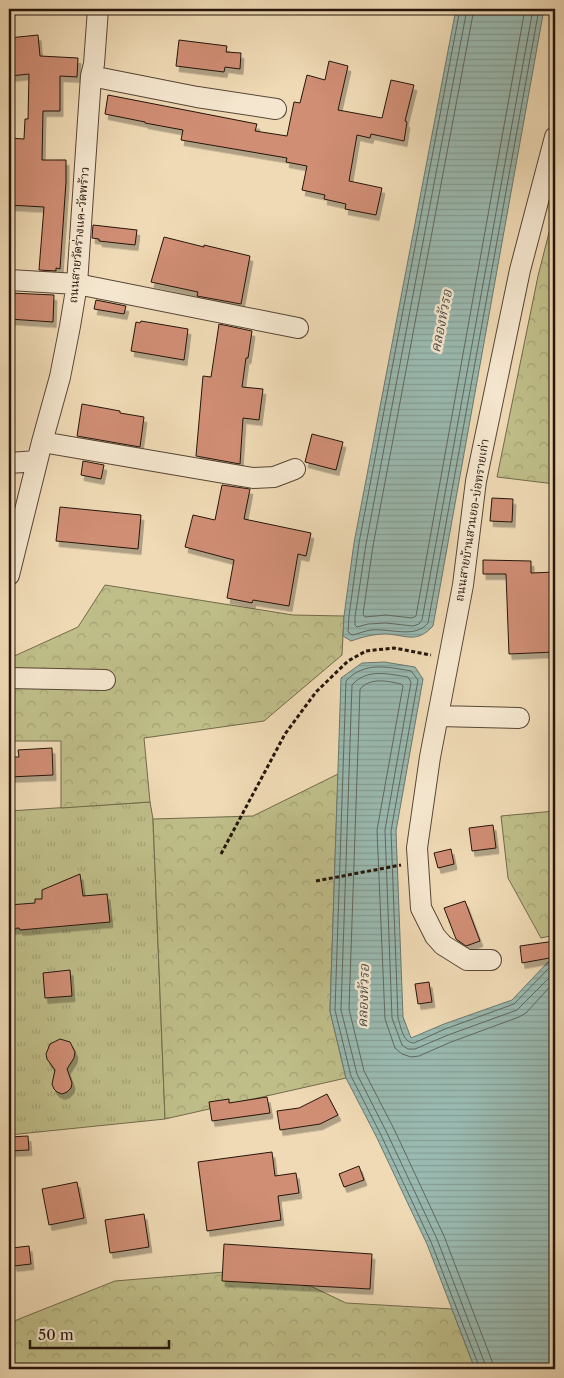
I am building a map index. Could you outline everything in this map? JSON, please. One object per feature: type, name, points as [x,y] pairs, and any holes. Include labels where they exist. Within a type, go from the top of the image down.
[{"type":"street","name":"ถนนสายวัดร่างแค-วัดพร้าว","points":[[9,575],[60,377],[77,284],[91,76],[94,64],[98,9]]},
{"type":"street","points":[[91,76],[276,109]]},
{"type":"street","name":"ถนนสายบ้านสวนยอ-บ่อทรายเก่า","points":[[491,960],[467,960],[443,946],[435,936],[421,908],[412,856],[463,585],[476,481],[520,270],[555,138]]},
{"type":"street","points":[[9,280],[77,284],[298,328]]},
{"type":"street","points":[[42,442],[253,478],[274,477],[295,469]]},
{"type":"street","points":[[9,463],[37,461]]},
{"type":"street","points":[[9,678],[106,680]]},
{"type":"street","points":[[438,716],[519,718]]},
{"type":"path","points":[[221,854],[285,734],[316,692],[348,661],[366,650],[394,648],[448,658]]},
{"type":"path","points":[[316,881],[412,856]]},
{"type":"green space","points":[[555,209],[555,484],[497,477],[538,276]]},
{"type":"green space","points":[[105,585],[293,615],[344,616],[342,655],[264,721],[144,738],[150,802],[61,808],[61,741],[9,741],[10,658],[78,627]]},
{"type":"green space","points":[[338,774],[330,1011],[346,1078],[165,1119],[153,819],[253,816]]},
{"type":"green space","points":[[150,802],[153,819],[165,1119],[9,1135],[9,811]]},
{"type":"green space","points":[[555,811],[555,935],[541,938],[508,878],[501,816]]},
{"type":"green space","points":[[273,1268],[346,1303],[452,1309],[475,1369],[13,1369],[14,1321],[115,1281]]},
{"type":"water","name":"คลองหัวรอ","points":[[456,9],[544,9],[433,626],[427,632],[416,637],[381,634],[351,641],[343,636],[354,543]]},
{"type":"water","name":"คลองหัวรอ","points":[[384,662],[415,667],[423,679],[396,831],[403,1017],[411,1038],[512,1000],[548,962],[555,961],[555,1369],[475,1369],[427,1244],[377,1138],[346,1078],[330,1011],[341,678],[362,663]]},
{"type":"building","points":[[38,35],[40,56],[78,58],[77,77],[60,76],[60,111],[43,111],[42,160],[66,160],[60,269],[56,268],[56,271],[39,270],[44,207],[9,205],[9,138],[24,139],[25,119],[28,119],[29,74],[10,76],[9,38]]},
{"type":"building","points":[[179,40],[227,46],[226,52],[241,53],[240,69],[225,67],[224,72],[176,66]]},
{"type":"building","points":[[329,61],[348,66],[338,110],[382,118],[391,80],[414,85],[405,121],[407,122],[404,141],[371,134],[370,138],[357,135],[349,181],[382,188],[376,215],[345,209],[346,204],[324,199],[325,195],[302,190],[307,166],[286,162],[287,158],[181,140],[183,130],[105,114],[108,95],[257,124],[255,131],[287,136],[294,102],[300,103],[307,75],[325,80]]},
{"type":"building","points":[[93,225],[137,230],[135,245],[99,241],[99,239],[92,238]]},
{"type":"building","points":[[164,237],[250,256],[241,304],[197,296],[198,292],[151,282]]},
{"type":"building","points":[[10,293],[54,295],[53,322],[9,319]]},
{"type":"building","points":[[96,300],[126,306],[124,314],[94,309]]},
{"type":"building","points":[[141,321],[188,329],[184,360],[131,351],[136,322],[140,323]]},
{"type":"building","points":[[219,324],[252,331],[242,387],[263,389],[259,420],[243,418],[240,464],[196,456],[203,376],[211,377]]},
{"type":"building","points":[[82,404],[144,417],[140,447],[77,436]]},
{"type":"building","points":[[312,434],[343,442],[336,470],[305,462]]},
{"type":"building","points":[[83,461],[104,465],[101,479],[81,475]]},
{"type":"building","points":[[222,485],[250,489],[244,519],[311,533],[306,556],[298,554],[289,606],[253,600],[252,603],[227,598],[234,560],[185,547],[193,515],[215,520]]},
{"type":"building","points":[[492,498],[513,499],[512,522],[490,521]]},
{"type":"building","points":[[60,507],[141,515],[138,549],[56,541]]},
{"type":"building","points":[[483,560],[531,561],[531,573],[555,572],[555,590],[552,590],[554,652],[509,654],[506,574],[483,574]]},
{"type":"building","points":[[52,748],[53,775],[9,777],[9,757],[19,757],[18,750]]},
{"type":"building","points":[[493,825],[496,848],[472,851],[469,828]]},
{"type":"building","points":[[451,849],[454,864],[438,868],[434,853]]},
{"type":"building","points":[[80,874],[83,896],[107,894],[110,922],[20,930],[19,928],[9,929],[9,905],[35,903],[35,899],[42,899],[42,890]]},
{"type":"building","points":[[465,901],[480,941],[466,946],[456,939],[444,908]]},
{"type":"building","points":[[555,941],[555,957],[522,963],[520,946]]},
{"type":"building","points":[[70,970],[72,996],[45,998],[43,973]]},
{"type":"building","points":[[429,982],[432,1002],[418,1004],[415,984]]},
{"type":"building","points":[[60,1039],[70,1042],[75,1052],[74,1058],[67,1069],[72,1083],[71,1088],[62,1094],[54,1089],[52,1084],[55,1070],[47,1059],[46,1054],[50,1044]]},
{"type":"building","points":[[327,1094],[338,1115],[320,1124],[280,1130],[277,1111],[299,1108]]},
{"type":"building","points":[[267,1097],[270,1113],[212,1121],[209,1102],[229,1099],[229,1103]]},
{"type":"building","points":[[28,1136],[29,1150],[9,1151],[9,1137]]},
{"type":"building","points":[[272,1152],[275,1176],[296,1173],[299,1193],[278,1196],[281,1220],[207,1231],[198,1162]]},
{"type":"building","points":[[359,1166],[364,1180],[344,1187],[339,1174]]},
{"type":"building","points":[[77,1182],[84,1218],[49,1225],[42,1189]]},
{"type":"building","points":[[144,1214],[149,1247],[110,1253],[105,1220]]},
{"type":"building","points":[[224,1244],[372,1254],[370,1289],[222,1281]]},
{"type":"building","points":[[29,1246],[31,1264],[14,1266],[12,1248]]}]
